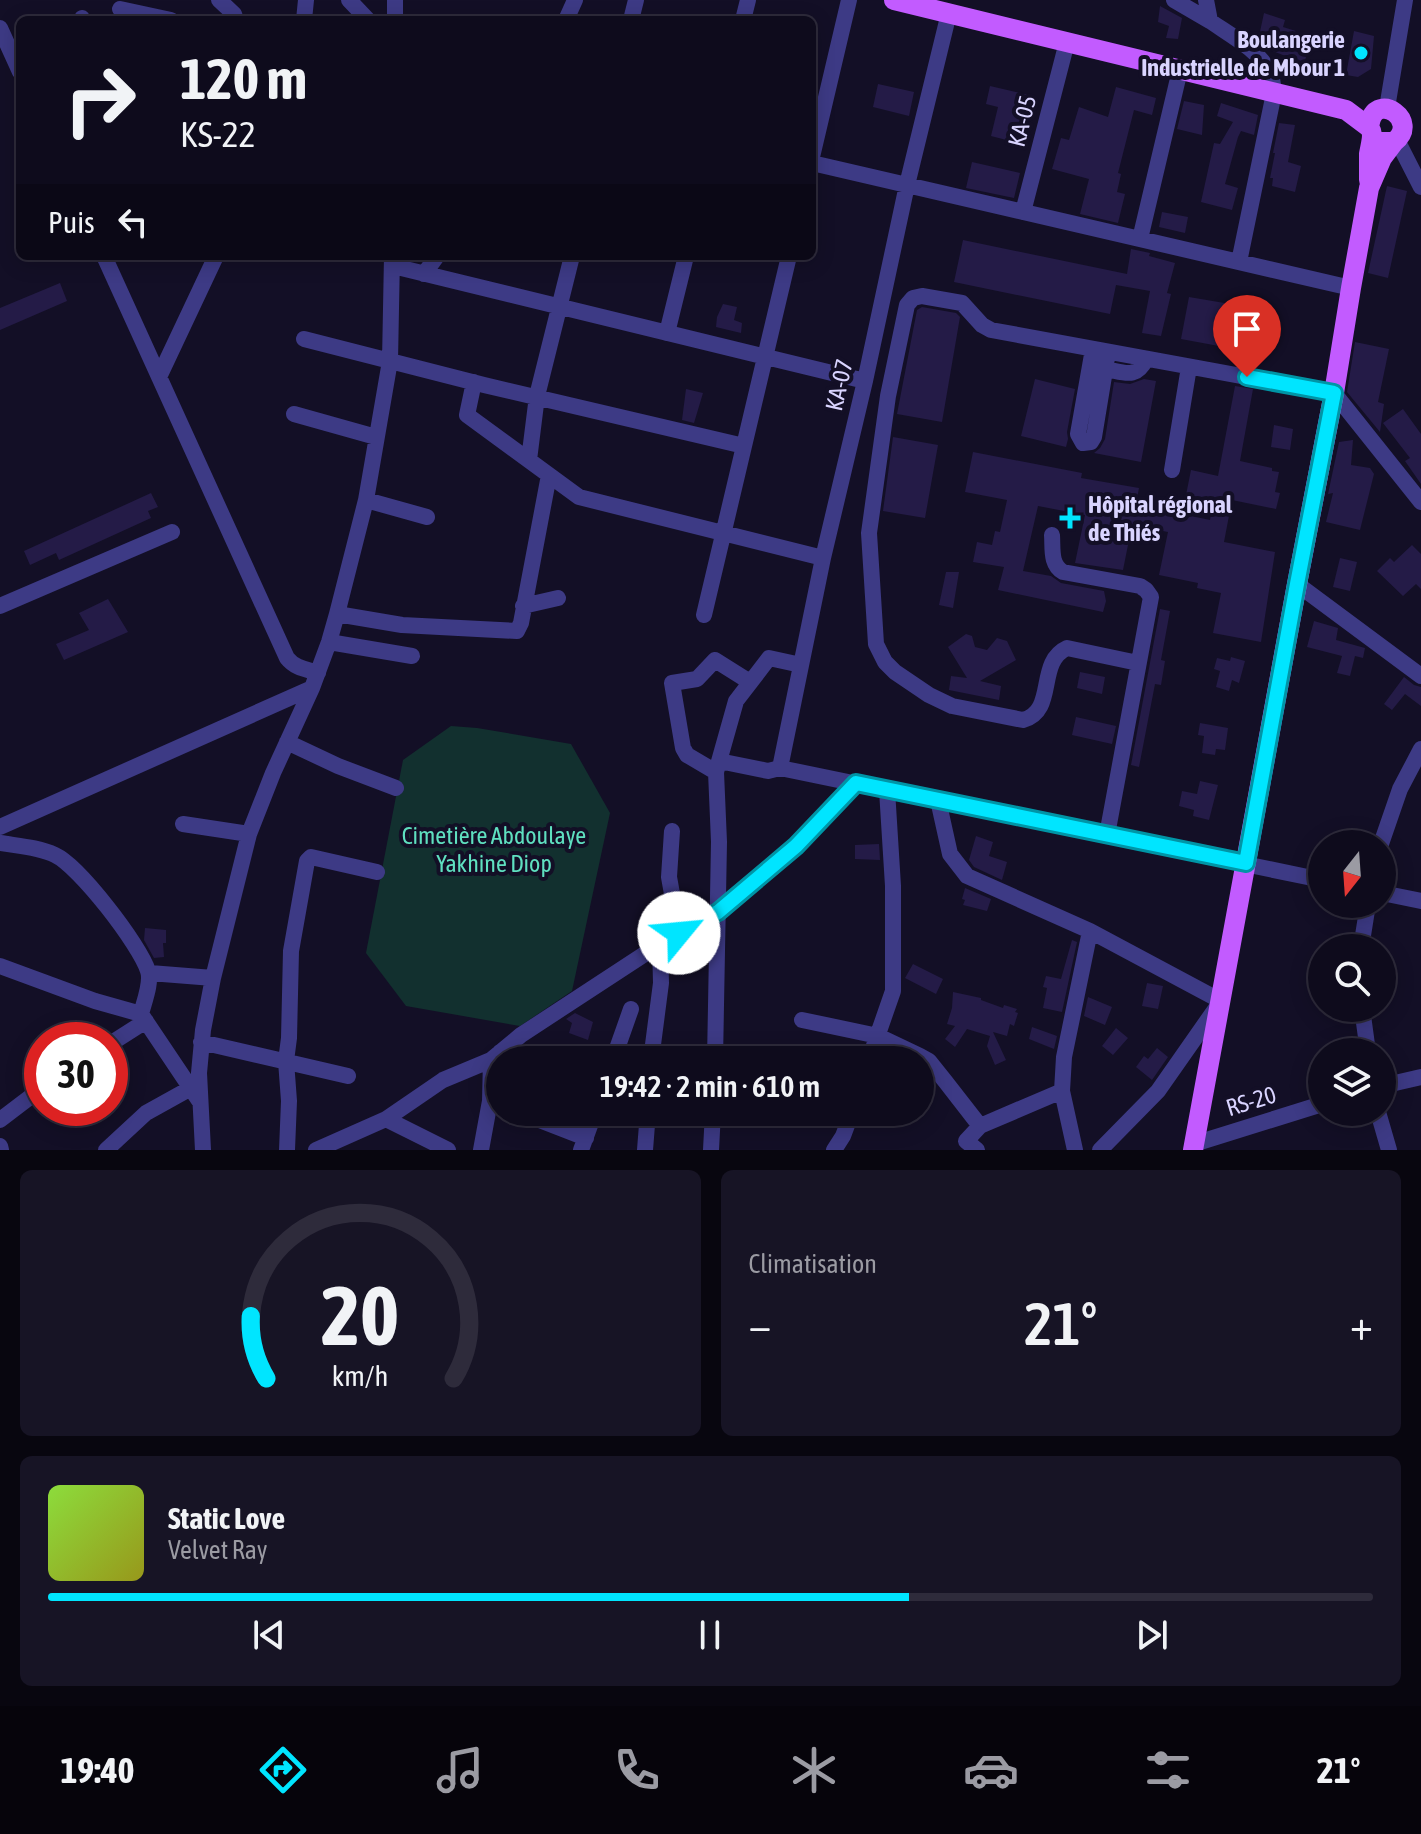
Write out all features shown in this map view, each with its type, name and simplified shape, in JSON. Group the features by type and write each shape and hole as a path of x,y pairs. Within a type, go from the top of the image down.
{"main road":[{"path":"894,0 1346,110 1381,142 1397,140 1421,125"},
{"path":"1335,108 1389,110 1421,117"},
{"path":"1194,1147 1334,393 1369,188 1372,117 1389,110"},
{"path":"1369,188 1382,158 1405,128 1404,122 1389,110"}],"street":[{"path":"219,0 235,16"},
{"path":"349,0 364,16"},
{"path":"816,140 849,0"},
{"path":"1174,0 1246,46 1272,76 1274,93 1239,262"},
{"path":"1206,0 1210,21"},
{"path":"1389,110 1405,0"},
{"path":"120,9 152,16"},
{"name":"KA-07","path":"780,768 823,558 949,13"},
{"path":"0,28 16,63"},
{"name":"KA-05","path":"1023,212 1067,42"},
{"path":"1140,239 1180,70"},
{"path":"1397,140 1421,187"},
{"path":"816,164 1351,288"},
{"path":"106,260 287,658 315,680"},
{"path":"159,377 214,260"},
{"path":"424,274 434,260"},
{"path":"529,460 537,396 571,260"},
{"path":"667,333 685,260"},
{"path":"704,615 788,260"},
{"path":"203,1150 196,1096 201,1042 213,978 249,834 329,642 366,500 390,361 392,261 424,274 865,381"},
{"path":"1138,663 1067,648 1054,658 1039,710 1032,718 1023,720 952,706 929,695 885,662 876,644 869,533 888,396 907,305 913,298 922,296 962,303 982,325 991,330 1334,393 1421,502"},
{"path":"304,339 744,446"},
{"path":"1101,350 1105,369 1094,437 1091,442 1083,443 1078,434 1101,350"},
{"path":"1105,369 1132,374 1142,368 1146,359"},
{"path":"1172,470 1189,367"},
{"path":"474,382 467,415 579,497 823,558"},
{"path":"294,414 376,437"},
{"path":"337,614 402,625 517,631 549,475"},
{"path":"366,500 427,517"},
{"path":"1,602 172,532"},
{"path":"1052,535 1056,568 1063,572 1140,586 1151,597 1107,835"},
{"path":"1297,584 1421,676"},
{"path":"523,606 558,598"},
{"path":"329,642 412,656"},
{"path":"715,1046 718,767 736,701 769,658 801,665"},
{"path":"750,682 715,660 697,679 672,683 683,748 687,755 718,767 768,771 780,768 1308,877"},
{"path":"0,827 315,680"},
{"path":"287,742 396,788"},
{"path":"1386,830 1400,789 1421,749"},
{"path":"508,1046 660,944 718,912 796,846 856,783"},
{"path":"874,1046 893,991 893,886 887,790"},
{"path":"938,800 950,854 967,876 1090,931 1221,1001 1158,1091 1100,1150"},
{"path":"183,824 249,834"},
{"path":"672,831 669,877 679,933"},
{"path":"0,843 48,852 72,866 96,892 138,951 150,973 144,1017 128,1030"},
{"path":"287,1150 289,1101 286,1061 291,951 308,858 377,872"},
{"path":"1396,896 1421,901"},
{"path":"1075,1150 1062,1091 1064,1057 1090,931"},
{"path":"653,1046 661,983 660,944"},
{"path":"0,966 144,1017 196,1096"},
{"path":"150,973 213,978"},
{"path":"618,1046 631,1009"},
{"path":"802,1020 878,1036 929,1061 980,1126"},
{"path":"201,1042 348,1076"},
{"path":"316,1150 386,1119 443,1080 486,1061"},
{"path":"1396,1083 1421,1077"},
{"path":"977,1150 966,1141 980,1126 1062,1091"},
{"path":"106,1150 146,1113 196,1096"},
{"path":"0,1120 24,1102"},
{"name":"RS-20","path":"1194,1147 1308,1109"},
{"path":"386,1119 448,1150"},
{"path":"481,1150 488,1126"},
{"path":"547,1126 584,1144"},
{"path":"645,1150 647,1126"},
{"path":"711,1150 712,1126"},
{"path":"834,1150 847,1126"},
{"path":"1382,1126 1389,1150"}],"green space":[{"name":"Cimetière Abdoulaye Yakhine Diop","path":"451,726 571,744 610,813 572,991 520,1026 406,1006 366,953 403,760"}],"building":[{"path":"1160,6 1182,18 1178,39 1166,38 1169,26 1158,22"},
{"path":"1264,13 1285,20 1283,27 1312,36 1304,64 1265,48 1258,41"},
{"name":"Boulangerie Industrielle de Mbour 1","path":"1354,31 1374,36 1371,69 1358,77 1346,75"},
{"path":"878,84 914,92 909,116 873,107"},
{"path":"990,86 1029,95 1014,142 991,136 998,107 986,104"},
{"path":"1116,87 1156,98 1152,115 1134,110 1118,173 1121,174 1117,192 1125,194 1118,223 1080,214 1089,179 1052,169 1061,138 1069,140 1079,107 1108,117"},
{"path":"1184,101 1204,105 1202,135 1177,129"},
{"path":"1221,103 1258,115 1254,135 1241,131 1238,137 1225,184 1238,188 1232,210 1201,202 1214,143 1220,144 1233,122 1217,116"},
{"path":"1279,123 1295,125 1288,162 1301,166 1295,192 1272,186 1273,178 1270,178"},
{"path":"972,162 1020,173 1014,198 966,188"},
{"path":"1387,186 1407,191 1388,278 1368,273"},
{"path":"1162,212 1188,217 1185,233 1159,227"},
{"path":"963,240 1127,274 1131,249 1175,263 1161,336 1142,333 1150,291 1116,285 1110,314 954,282"},
{"path":"60,283 67,301 0,330 0,308"},
{"path":"1189,297 1242,306 1242,311 1268,315 1262,354 1181,339"},
{"path":"723,304 737,307 734,320 742,323 741,333 716,327"},
{"path":"922,307 956,313 960,317 942,422 897,414 917,310"},
{"path":"1355,342 1389,349 1378,402 1384,404 1380,432 1347,392"},
{"path":"1035,379 1075,389 1066,447 1021,436"},
{"path":"1144,379 1156,381 1141,462 1094,453 1105,439 1114,382 1130,384"},
{"path":"1235,386 1253,389 1240,461 1279,472 1275,492 1280,493 1276,509 1232,500 1224,542 1275,552 1261,642 1213,633 1221,593 1197,588 1198,583 1159,575 1168,532 1132,525 1123,570 1075,563 1085,515 1038,506 1023,571 1051,576 1061,583 1104,591 1106,601 1103,612 998,590 1004,567 973,562 977,542 992,545 995,531 1000,532 1007,500 965,492 973,452 1082,473 1081,478 1139,488 1135,509 1171,516 1172,512 1210,520 1213,500 1186,495 1191,470 1218,476"},
{"path":"686,389 703,393 694,423 682,420"},
{"path":"1403,409 1421,434 1421,484 1405,461 1410,458 1383,423"},
{"path":"1274,425 1293,429 1290,450 1271,447"},
{"path":"893,437 938,445 925,518 883,511"},
{"path":"1353,440 1351,465 1370,468 1374,474 1360,530 1326,522 1333,493 1328,494 1339,442"},
{"path":"151,493 158,507 148,511 151,518 59,560 56,553 30,565 24,551"},
{"path":"1412,545 1421,554 1421,589 1416,584 1403,596 1377,571 1390,558 1394,562"},
{"path":"1340,558 1357,562 1350,591 1333,587"},
{"path":"946,572 959,572 953,608 939,605"},
{"path":"108,599 128,632 64,660 56,644 89,630 79,613"},
{"path":"1160,609 1170,611 1161,660 1165,661 1161,685 1155,684 1139,767 1131,765"},
{"path":"1314,621 1338,628 1336,640 1365,648 1363,658 1355,656 1350,676 1337,673 1342,656 1307,647"},
{"path":"966,634 972,636 975,647 987,650 997,638 1007,641 1016,660 980,681 1001,686 999,700 949,690 951,676 967,678 948,647"},
{"path":"1231,657 1245,661 1239,683 1232,680 1229,691 1216,687 1220,671 1214,669 1217,658 1230,661"},
{"path":"1080,672 1105,677 1102,694 1077,688"},
{"path":"1404,677 1421,687 1421,706 1405,694 1392,710 1384,704"},
{"path":"1076,717 1116,726 1112,744 1072,735"},
{"path":"1200,723 1228,728 1225,750 1216,749 1215,755 1202,753 1204,736 1198,735"},
{"path":"1200,781 1218,785 1209,820 1193,816 1194,810 1179,806 1182,791 1197,794"},
{"path":"976,836 993,842 989,856 1007,862 1002,880 974,867 969,860"},
{"path":"879,844 880,860 855,859 855,845"},
{"path":"965,888 991,899 987,911 963,905"},
{"path":"145,928 166,930 164,957 154,958 144,940"},
{"path":"1072,940 1077,942 1062,1012 1043,1008 1046,976 1061,979"},
{"path":"913,964 943,979 936,994 905,978"},
{"path":"1147,983 1163,986 1158,1009 1142,1006"},
{"path":"953,992 981,998 1003,1008 1004,1005 1017,1009 1014,1026 1010,1024 1007,1036 993,1032 1006,1060 995,1065 987,1046 990,1036 967,1029 955,1047 945,1039 955,1026 947,1024"},
{"path":"1088,997 1112,1007 1105,1025 1084,1016"},
{"path":"575,1013 593,1022 588,1040 569,1033 572,1023 566,1019"},
{"path":"1032,1027 1057,1036 1054,1049 1029,1039"},
{"path":"1116,1028 1128,1038 1113,1055 1102,1046"},
{"path":"1157,1048 1168,1057 1152,1080 1136,1067 1144,1056 1148,1059"}],"place":[{"name":"Boulangerie Industrielle de Mbour 1","path":"1361,53"},
{"name":"Hôpital régional de Thiés","path":"1070,518"}],"route":[{"path":"679,933 718,912 796,846 856,783 1246,863 1334,393 1247,377"}]}
